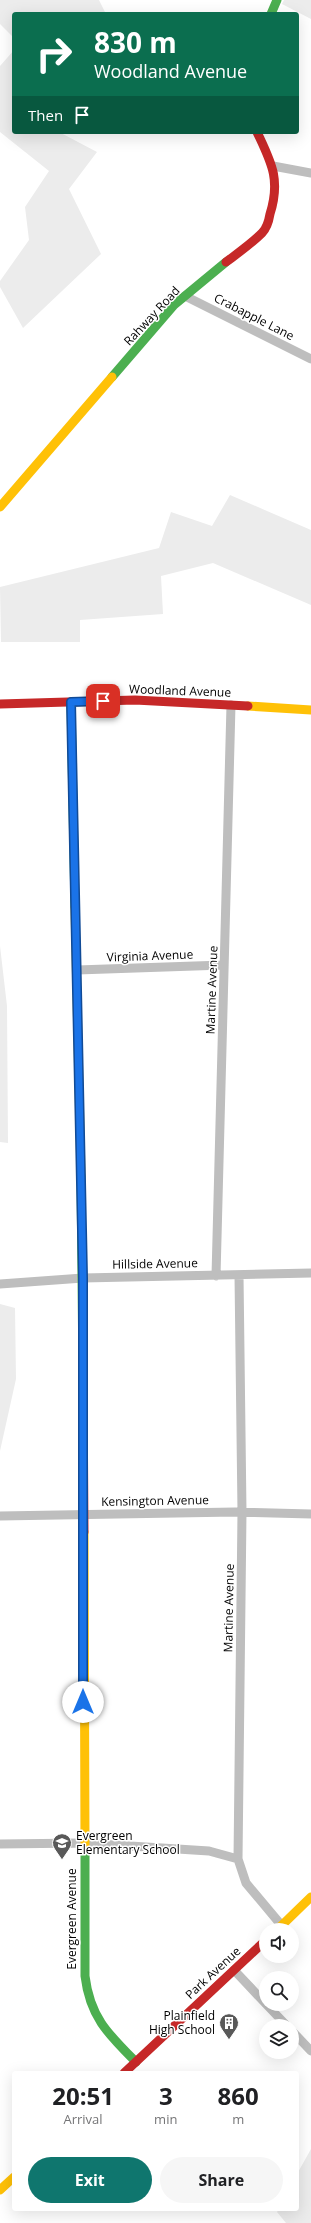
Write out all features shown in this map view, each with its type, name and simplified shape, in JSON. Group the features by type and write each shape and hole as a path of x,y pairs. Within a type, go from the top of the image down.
{"street":[{"path":"272,12 276,0"},
{"name":"Rahway Road","path":"0,507 174,305 263,232 270,217 273,205 275,181 273,166 258,134"},
{"path":"273,166 311,173"},
{"name":"Crabapple Lane","path":"185,296 311,359"},
{"name":"Woodland Avenue","path":"0,704 135,700 311,710"},
{"name":"Evergreen Avenue","path":"71,702 83,1278 84,1976 88,2004 94,2016 106,2032 136,2062"},
{"name":"Martine Avenue","path":"216,1276 231,705"},
{"name":"Virginia Avenue","path":"77,970 224,965"},
{"name":"Hillside Avenue","path":"0,1284 83,1278 311,1273"},
{"name":"Martine Avenue","path":"240,1275 242,1512 238,1859 246,1883 275,1923"},
{"name":"Kensington Avenue","path":"0,1516 242,1512 311,1514"},
{"path":"0,1844 83,1843 209,1851 238,1859"},
{"path":"284,1923 311,1897"},
{"name":"Park Avenue","path":"126,2071 259,1947"},
{"path":"234,1970 259,1997"},
{"path":"273,2011 280,2019"},
{"path":"299,2038 311,2051"},
{"path":"0,2190 12,2179"}],"shaded area":[{"path":"0,0 99,0 105,12 12,12 12,36 0,24"},
{"path":"284,0 311,0 311,19 299,12 282,4"},
{"path":"12,52 12,134 63,134 97,152 69,189 101,254 23,328 0,287 0,281 29,240 25,207 49,171 0,132 0,66"},
{"path":"230,495 311,530 311,605 213,563 161,576 163,614 80,620 80,642 1,642 0,587 159,548 171,512 212,526"},
{"path":"0,946 7,1006 8,1143 0,1142"},
{"path":"0,1304 15,1308 16,1379 0,1451"},
{"path":"311,2149 311,2223 286,2223 277,2212 299,2211 299,2170"}],"traffic: fast":[{"path":"272,12 277,0"},
{"path":"112,377 174,305 226,262"},
{"path":"71,702 75,907"},
{"path":"81,1176 83,1379"},
{"path":"85,1848 85,1976 87,1990 91,2003 102,2024 117,2043 136,2062"}],"traffic: slow":[{"path":"0,507 112,377"},
{"path":"248,706 311,710"},
{"path":"75,907 81,1176"},
{"path":"84,1532 85,1848"},
{"path":"284,1923 311,1897"},
{"path":"0,2190 12,2179"}],"traffic: jam":[{"path":"226,262 249,245 263,231 268,222 273,202 275,191 273,171 258,134"},
{"path":"0,704 135,700 248,706"},
{"path":"83,1379 84,1532"},
{"path":"126,2071 259,1947"}],"place":[{"name":"Evergreen Elementary School","path":"62,1860"},
{"name":"Plainfield High School","path":"229,2040"}],"route":[{"path":"83,1702 83,1278 71,702 103,701"}]}
